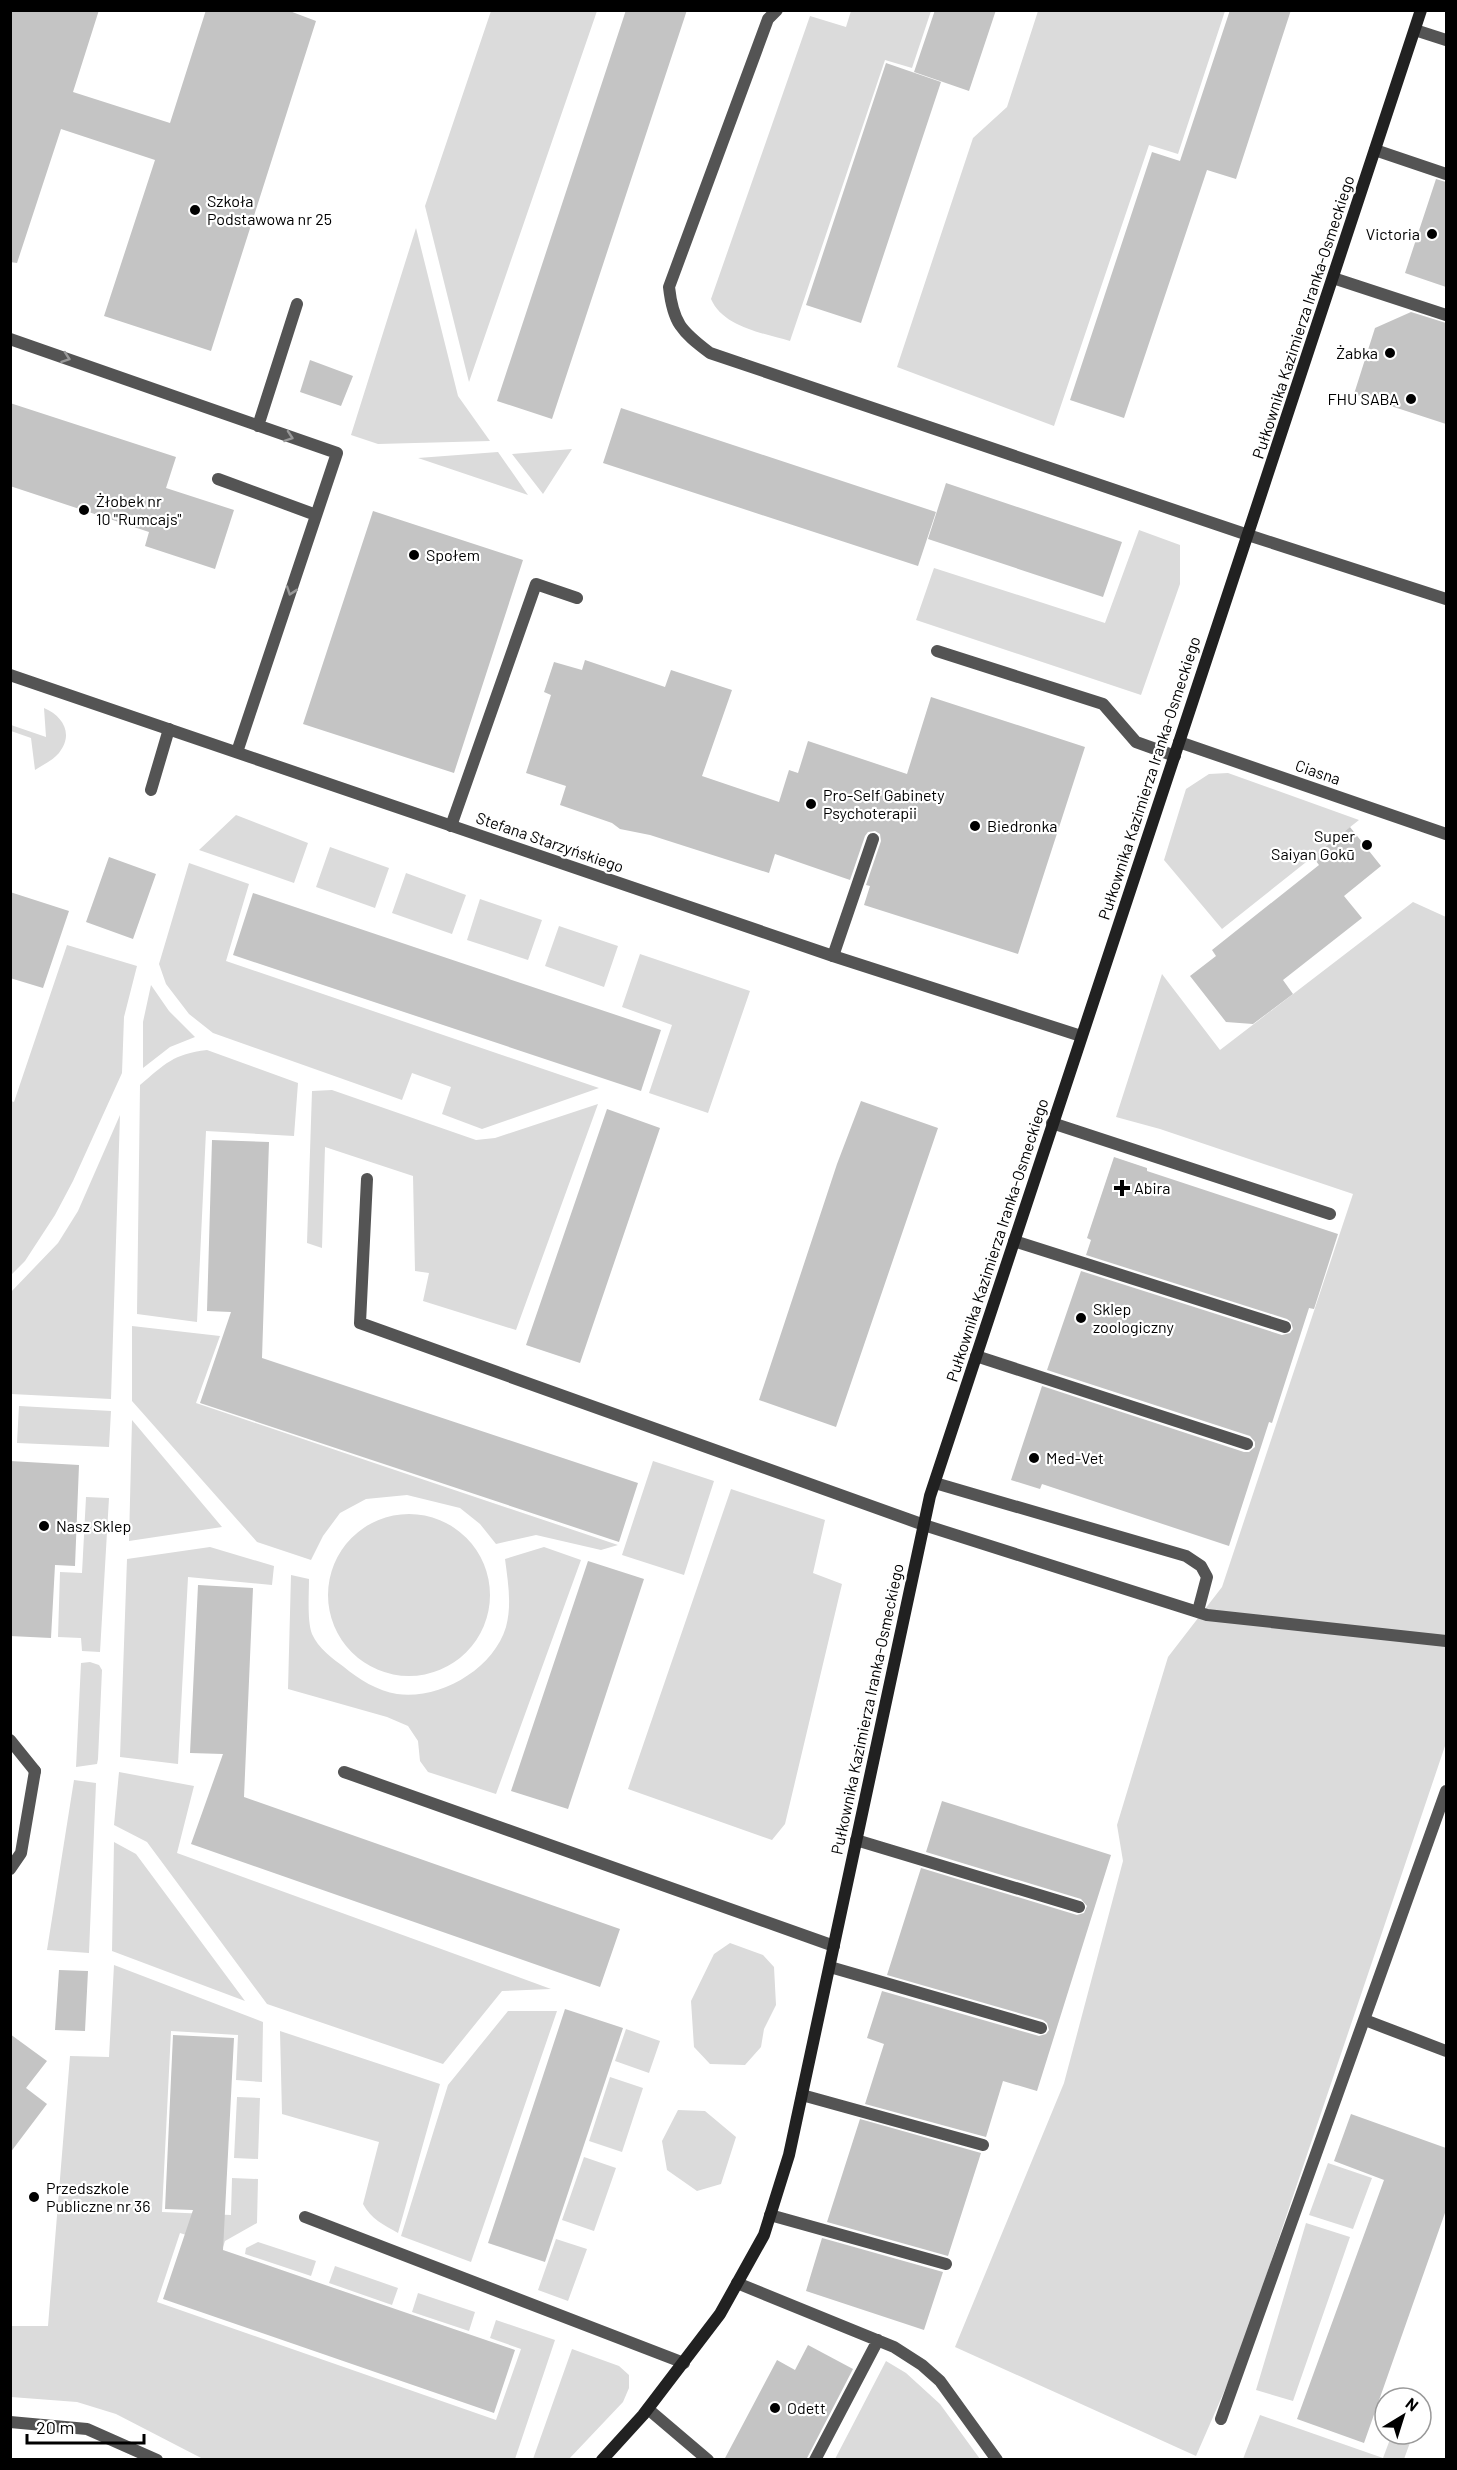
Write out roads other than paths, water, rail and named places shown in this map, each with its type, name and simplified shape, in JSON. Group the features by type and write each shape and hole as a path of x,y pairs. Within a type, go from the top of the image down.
{"street":[{"path":"777,10 768,19 669,287 672,313 690,338 710,353 1248,535 1446,599"},
{"name":"Pułkownika Kazimierza Iranka-Osmeckiego","path":"602,2460 648,2409 720,2314 764,2235 789,2155 924,1525 935,1483 1421,10"},
{"path":"1415,30 1446,40"},
{"path":"1375,150 1446,174"},
{"path":"1333,278 1446,315"},
{"path":"258,426 297,304"},
{"path":"10,339 337,453 237,752"},
{"path":"218,479 316,515"},
{"path":"451,826 536,584 577,598"},
{"path":"938,651 1103,704 1136,742 1175,756"},
{"name":"Stefana Starzyńskiego","path":"10,675 833,956 1081,1036"},
{"path":"152,790 170,729"},
{"name":"Ciasna","path":"1179,742 1446,834"},
{"path":"833,956 873,839"},
{"path":"1052,1123 1330,1214"},
{"path":"367,1179 360,1323 924,1525 1207,1614 1446,1641"},
{"path":"1014,1241 1285,1327"},
{"path":"976,1356 1246,1444"},
{"path":"935,1483 1186,1556 1201,1566 1207,1577 1198,1611"},
{"path":"10,1740 35,1771 21,1853 10,1869"},
{"path":"344,1772 834,1946"},
{"path":"1221,2419 1446,1791"},
{"path":"856,1840 1079,1907"},
{"path":"830,1967 1041,2028"},
{"path":"1365,2020 1446,2050"},
{"path":"802,2095 983,2145"},
{"path":"770,2215 946,2264"},
{"path":"305,2217 684,2363"},
{"path":"736,2283 894,2347 922,2365 940,2381 997,2460"},
{"path":"815,2460 878,2340"},
{"path":"648,2409 708,2460"},
{"path":"10,2422 87,2429 157,2460"}],"place":[{"name":"Szkoła Podstawowa nr 25","path":"195,210"},
{"name":"Victoria","path":"1432,234"},
{"name":"Żabka","path":"1390,353"},
{"name":"FHU SABA","path":"1411,399"},
{"name":"Żłobek nr 10 \"Rumcajs\"","path":"84,510"},
{"name":"Społem","path":"414,555"},
{"name":"Pro-Self Gabinety Psychoterapii","path":"811,804"},
{"name":"Biedronka","path":"975,826"},
{"name":"Super Saiyan Gokū","path":"1367,845"},
{"name":"Abira","path":"1122,1188"},
{"name":"Sklep zoologiczny","path":"1081,1318"},
{"name":"Med-Vet","path":"1034,1458"},
{"name":"Nasz Sklep","path":"44,1526"},
{"name":"Przedszkole Publiczne nr 36","path":"34,2197"},
{"name":"Odett","path":"775,2408"}]}
